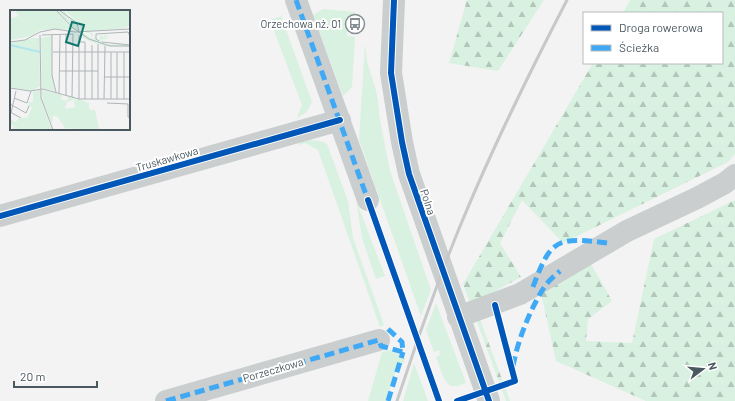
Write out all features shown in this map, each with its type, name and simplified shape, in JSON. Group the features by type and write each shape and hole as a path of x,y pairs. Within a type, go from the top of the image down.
{"street":[{"path":"296,0 368,200"},
{"name":"Polna","path":"394,0 392,72 402,142 421,211 489,401"},
{"name":"Truskawkowa","path":"0,216 340,120"},
{"path":"458,317 520,294 627,231 725,183 735,175"},
{"name":"Porzeczkowa","path":"166,401 379,340"}],"green space":[{"path":"467,0 544,0 498,71 449,63"},
{"path":"630,0 735,0 735,154 728,162 563,243 522,200 500,243 521,277 474,303 510,401 506,401 463,284 592,64 723,64 723,12 624,12"},
{"path":"323,9 355,12 356,16 348,16 347,36 355,37 352,87 343,96 313,15"},
{"path":"281,16 312,102 307,112 297,118 302,105 270,20"},
{"path":"365,44 367,61 377,94 380,120 390,171 431,290 421,316 359,140"},
{"path":"309,140 321,141 327,144 348,201 353,238 384,325 380,327 318,150 305,143 299,145 299,143"},
{"path":"356,200 385,276 376,279 362,238"},
{"path":"735,200 735,401 646,401 556,361 541,293 591,264 612,301 588,319 586,341 632,343 654,239"},
{"path":"436,303 466,383 458,386 450,386 444,379 436,357 440,355 439,350 434,352 426,330"},
{"path":"390,350 405,358 403,365 398,364 386,401 368,401 382,352"},
{"path":"414,363 428,401 403,401"}],"railway":[{"path":"397,401 436,288 470,203 516,101 567,0"}],"marked path":[{"path":"296,0 369,203"},
{"path":"533,287 545,259 551,250 558,244 566,241 577,240 607,243"},
{"path":"513,366 521,336 533,307 545,286 560,271"},
{"path":"166,401 379,340 381,346 403,352 402,342 388,329"},
{"path":"388,401 403,352"}],"cycle path":[{"path":"394,0 391,73 402,142 409,174 489,401"},
{"path":"0,216 340,120"},
{"path":"368,200 439,401"},
{"path":"457,401 515,381 495,305"}],"place":[{"name":"Orzechowa nż. 01","path":"355,24"}]}
